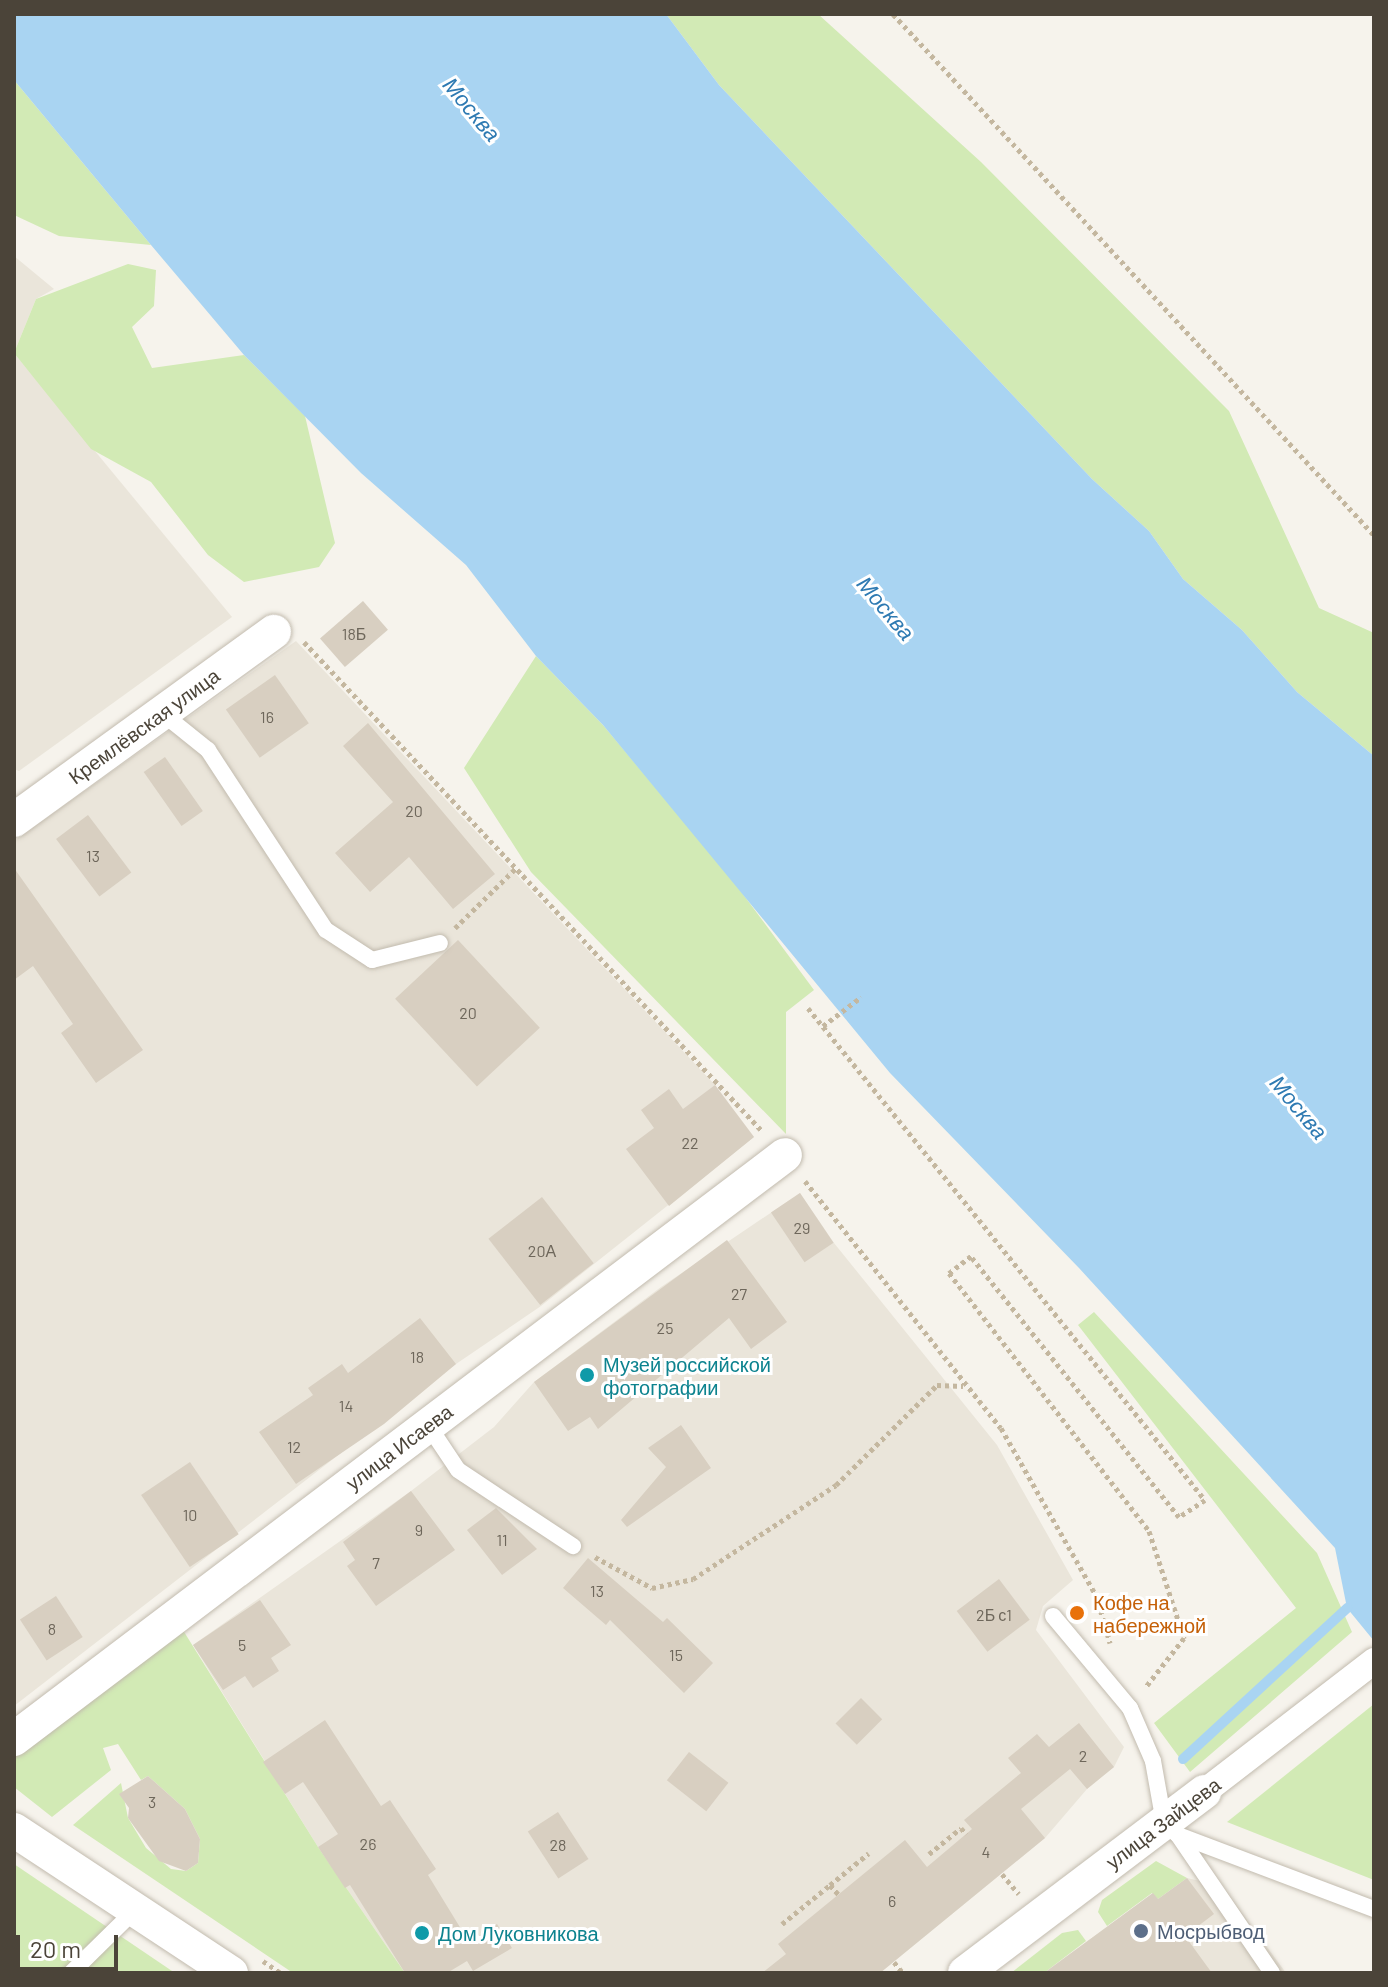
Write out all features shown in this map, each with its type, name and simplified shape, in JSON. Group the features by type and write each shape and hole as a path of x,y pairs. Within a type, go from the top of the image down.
{"street":[{"name":"Кремлёвская улица","path":"14,820 274,632"},
{"name":"улица Исаева","path":"14,1739 785,1155"},
{"name":"улица Зайцева","path":"965,1973 1171,1829 1204,1792 1367,1666"},
{"path":"14,1830 231,1973"}],"lane":[{"path":"162,713 208,750 225,772 326,930 372,960 440,943"},
{"path":"428,1425 458,1470 495,1499 573,1546"},
{"path":"1053,1616 1130,1708 1153,1761 1171,1829 1272,1973"},
{"path":"1171,1829 1374,1909"},
{"path":"71,1973 135,1910"}],"path":[{"path":"893,14 1374,535"},
{"path":"274,632 294,629 785,1155 964,1386 1001,1428 1059,1523 1096,1595 1113,1651"},
{"path":"440,943 517,867"},
{"path":"823,1026 861,997"},
{"path":"808,1008 1205,1500 1179,1517 971,1256 949,1273 1149,1531 1184,1638 1130,1708"},
{"path":"573,1546 652,1588 693,1579 836,1485 937,1385 964,1386"},
{"path":"929,1854 961,1828 966,1834"},
{"path":"782,1924 869,1853"},
{"path":"830,1885 839,1895"},
{"path":"894,1962 903,1973"}],"shaded area":[{"path":"14,256 54,289 36,299 14,353"},
{"path":"14,353 232,617 19,771 14,769"},
{"path":"296,641 715,1085 754,1137 541,1306 456,1364 14,1706 14,841"},
{"path":"800,1193 834,1243 997,1445 1073,1580 1043,1606 1036,1630 1124,1747 1114,1767 1087,1789 1045,1838 880,1973 405,1973 318,1847 193,1645 411,1491 494,1427 534,1382 661,1287"},
{"path":"1187,1878 1222,1886 1286,1973 1044,1973 1153,1893 1159,1899"}],"green space":[{"path":"666,14 818,14 981,162 1229,411 1319,608 1374,633 1374,756 1297,692 1242,630 1183,579 1149,531 1092,479 719,85"},
{"path":"14,80 151,245 59,236 14,215"},
{"path":"128,264 156,270 154,306 132,327 152,368 244,355 305,416 335,543 319,567 244,582 208,555 151,482 91,449 14,353 36,299"},
{"path":"536,656 603,725 731,878 814,990 786,1012 786,1134 531,872 464,768"},
{"path":"1094,1312 1317,1553 1352,1632 1190,1772 1154,1723 1296,1608 1078,1325"},
{"path":"181,1627 318,1847 405,1973 293,1973 73,1825 121,1783 128,1818 146,1848 171,1869 186,1871 198,1863 200,1839 185,1809 148,1776 141,1780 118,1744 103,1748 111,1770 52,1817 14,1787 14,1755"},
{"path":"1374,1704 1374,1880 1227,1822"},
{"path":"1156,1861 1187,1878 1158,1899 1152,1893 1107,1926 1098,1912 1102,1900"},
{"path":"14,1864 175,1973 15,1973"},
{"path":"1078,1930 1086,1941 1044,1973 1011,1973 1062,1933"}],"water":[{"name":"Москва","path":"14,14 666,14 719,85 1092,479 1149,531 1183,579 1242,630 1297,692 1374,756 1374,1641 1347,1608 1335,1548 1079,1268 890,1073 603,725 536,656 466,565 361,473 244,355 151,245 14,80"}],"building":[{"path":"363,601 388,630 345,667 320,638"},
{"path":"275,675 309,723 260,758 226,709"},
{"path":"368,723 495,874 453,909 409,857 370,892 335,853 393,802 343,746"},
{"path":"165,757 203,811 182,826 144,772"},
{"path":"88,815 131,873 99,897 56,839"},
{"path":"14,868 143,1050 96,1083 61,1033 73,1024 33,966 14,980"},
{"path":"458,940 540,1028 477,1086 395,999"},
{"path":"715,1085 754,1137 669,1206 626,1149 654,1128 641,1110 669,1089 683,1109"},
{"path":"800,1193 834,1243 805,1262 771,1213"},
{"path":"542,1197 594,1263 540,1305 488,1239"},
{"path":"727,1240 787,1322 751,1349 729,1318 598,1429 590,1417 568,1431 534,1382"},
{"path":"420,1318 456,1364 384,1424 296,1484 259,1432 313,1395 308,1388 342,1364 348,1373"},
{"path":"681,1425 711,1468 627,1527 621,1520 666,1467 648,1448"},
{"path":"190,1462 239,1534 190,1567 141,1495"},
{"path":"411,1491 455,1550 376,1606 347,1566 355,1560 343,1542"},
{"path":"496,1508 537,1549 502,1575 467,1530"},
{"path":"588,1558 663,1622 667,1618 713,1663 684,1693 610,1620 606,1625 563,1588"},
{"path":"999,1579 1030,1620 987,1652 957,1611"},
{"path":"56,1596 83,1637 47,1661 20,1619"},
{"path":"260,1600 291,1645 271,1658 279,1671 253,1688 245,1676 223,1690 193,1645"},
{"path":"861,1698 882,1719 857,1745 836,1723"},
{"path":"325,1720 381,1806 390,1800 436,1869 428,1875 469,1942 497,1924 512,1948 473,1971 467,1961 447,1973 405,1973 350,1885 345,1888 318,1847 338,1834 303,1782 285,1794 263,1762"},
{"path":"1079,1723 1114,1767 1087,1789 1070,1769 1021,1809 1045,1838 880,1973 762,1973 786,1954 778,1944 905,1840 927,1867 972,1829 964,1820 1021,1773 1008,1758 1037,1734 1049,1747"},
{"path":"689,1752 728,1783 706,1811 667,1780"},
{"path":"148,1776 185,1809 200,1839 198,1863 186,1871 159,1861 128,1818 129,1808 119,1794"},
{"path":"558,1812 588,1859 558,1879 528,1832"},
{"path":"1187,1878 1214,1914 1185,1936 1212,1973 1044,1973 1153,1893 1158,1899"}],"waterway":[{"path":"1183,1759 1347,1608"}],"place":[{"name":"Музей российской фотографии","path":"587,1375"},
{"name":"Кофе на набережной","path":"1077,1613"},
{"name":"Мосрыбвод","path":"1141,1931"},
{"name":"Дом Луковникова","path":"422,1933"}]}
